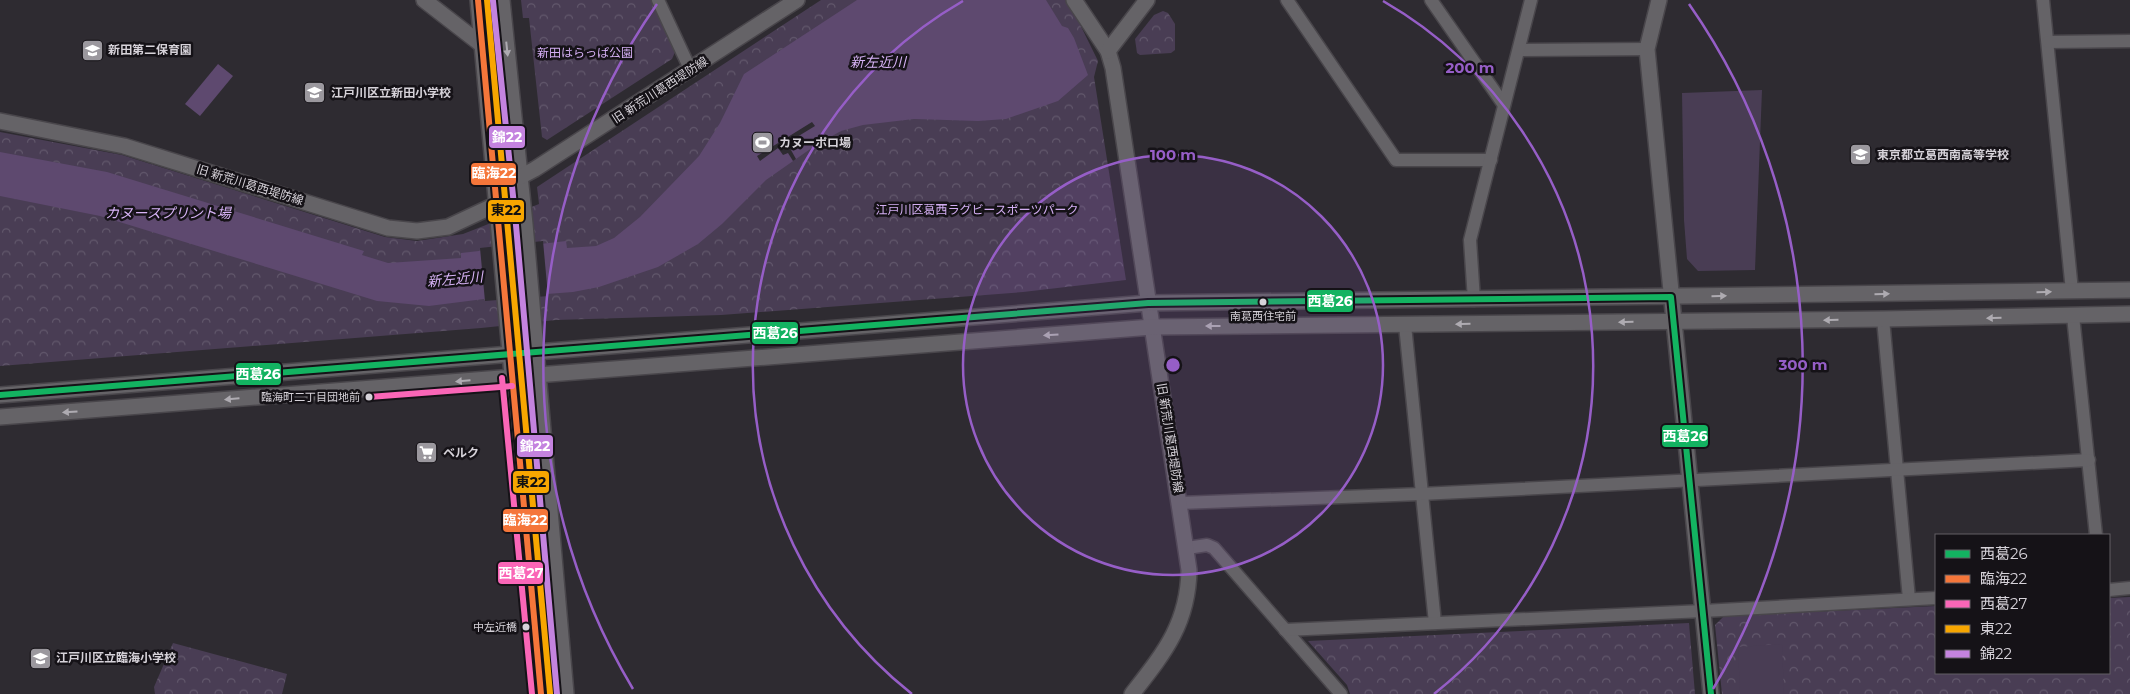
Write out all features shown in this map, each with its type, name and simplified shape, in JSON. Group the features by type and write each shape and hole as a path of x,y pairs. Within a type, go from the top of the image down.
{"street":[{"path":"424,0 482,45"},
{"path":"478,0 541,694"},
{"path":"502,0 525,224 566,694"},
{"path":"658,0 690,71"},
{"name":"旧 新荒川葛西堤防線","path":"520,177 690,71 797,0"},
{"name":"旧 新荒川葛西堤防線","path":"1074,0 1108,51 1114,78 1187,548 1189,592 1184,612 1166,651 1132,694"},
{"path":"1108,51 1147,0"},
{"path":"1287,0 1396,160 1491,160"},
{"path":"1431,0 1504,105"},
{"path":"1474,300 1470,240 1520,50 1531,0"},
{"path":"1659,0 1647,49 1711,694"},
{"path":"2044,0 2072,291"},
{"path":"2048,42 2130,41"},
{"path":"1520,50 1647,49"},
{"name":"旧 新荒川葛西堤防線","path":"0,121 124,146 388,228 417,231 448,226 498,204"},
{"path":"0,395 1148,303 2130,290"},
{"path":"0,417 1152,327 1674,322 2130,314"},
{"path":"2073,316 2096,534"},
{"path":"1883,319 1909,599"},
{"path":"1405,325 1435,623"},
{"path":"1180,503 1421,494 2089,460"},
{"path":"1187,548 1207,545 1214,548 1341,694"},
{"path":"2110,590 2130,588"},
{"path":"1285,630 1703,611 1935,598"}],"green space":[{"name":"新田はらっぱ公園","path":"521,0 652,0 675,52 672,59 547,140 542,137 529,18 523,18"},
{"name":"江戸川区葛西ラグビースポーツパーク","path":"821,0 1068,0 1098,61 1094,77 1126,280 1023,292 721,315 556,320 481,328 0,366 0,132 122,155 385,237 417,241 463,234 539,204 537,187"},
{"path":"1163,11 1168,13 1175,24 1175,50 1171,53 1140,55 1137,53 1135,39 1154,15"},
{"path":"1762,90 1755,270 1698,271 1687,259 1684,220 1682,93"},
{"path":"2130,597 2130,694 1722,694 1715,625 1724,616 1935,606 1935,674 2110,674 2110,598"},
{"path":"1689,623 1695,694 1350,694 1347,685 1308,641"},
{"path":"173,643 287,674 282,694 155,694 154,687"},
{"path":"1782,644 1784,694 1740,694 1738,647"}],"water":[{"name":"新左近川","path":"857,0 1046,0 1062,26 1068,28 1074,38 1088,75 1058,101 1006,119 978,121 914,119 863,125 841,131 816,145 766,180 722,224 698,244 658,267 599,287 573,292 484,299 429,306 377,301 100,216 0,196 0,152 107,172 364,251 362,255 388,263 461,258 461,253 566,241 567,248 596,246 614,238 640,217 699,156 720,123 744,74"},
{"path":"218,64 233,76 200,116 185,104"}],"pier":[{"path":"812,122 815,126 797,137 802,144 791,150 796,159 793,161 788,153 783,155 778,148 760,161 757,156"},
{"path":"543,241 548,296 485,301 480,248"}],"transit line":[{"name":"臨海22","path":"478,0 541,694"},
{"name":"東22","path":"487,0 550,693"},
{"name":"錦22","path":"493,1 516,225 557,694"},
{"name":"西葛26","path":"0,395 1148,303 1671,297 1711,694"},
{"name":"西葛27","path":"502,378 532,694"},
{"name":"西葛27","path":"369,397 512,386"}],"place":[{"name":"新田第二保育園","path":"92,50"},
{"name":"江戸川区立新田小学校","path":"315,93"},
{"name":"カヌーポロ場","path":"763,143"},
{"name":"東京都立葛西南高等学校","path":"1861,155"},
{"name":"南葛西住宅前","path":"1263,302"},
{"name":"臨海町二丁目団地前","path":"369,397"},
{"name":"ベルク","path":"427,453"},
{"name":"中左近橋","path":"526,627"},
{"name":"江戸川区立臨海小学校","path":"40,658"}],"water label":[{"name":"カヌースプリント場","path":"168,213"}]}
